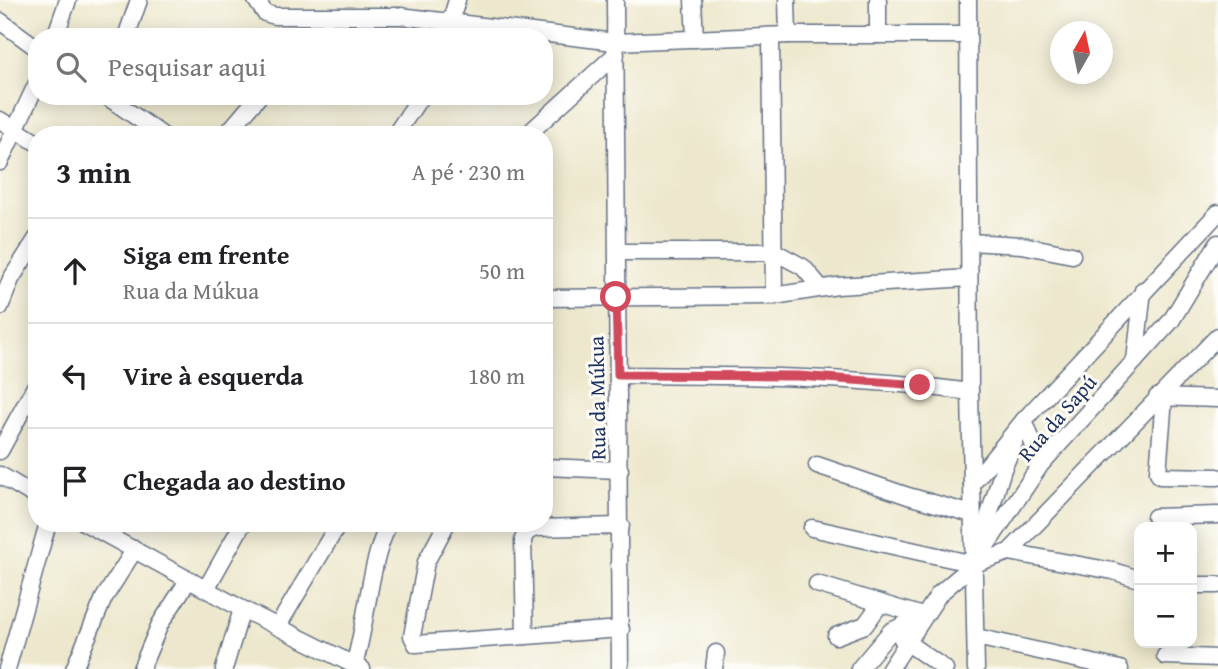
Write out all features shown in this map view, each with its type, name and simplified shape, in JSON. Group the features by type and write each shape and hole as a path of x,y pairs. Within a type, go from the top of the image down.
{"street":[{"path":"58,28 68,0"},
{"path":"129,28 139,0"},
{"path":"256,0 265,13 275,16 400,16 442,28"},
{"path":"450,28 457,0"},
{"name":"Rua da Múkua","path":"615,0 619,252 616,297 621,526 620,669"},
{"path":"694,0 695,39"},
{"path":"787,0 789,35"},
{"path":"878,0 878,35"},
{"path":"968,0 970,392 976,669"},
{"path":"0,21 28,41"},
{"path":"553,41 615,48 695,39 789,35 968,35"},
{"path":"771,37 774,296"},
{"path":"536,126 615,48"},
{"path":"0,162 28,103"},
{"path":"119,105 149,126"},
{"path":"234,126 251,105"},
{"path":"401,126 415,105"},
{"path":"0,120 28,137"},
{"path":"972,484 1024,421 1143,290 1218,213"},
{"path":"969,242 1022,245 1072,255"},
{"name":"Rua da Sapú","path":"890,669 939,594 974,564 1041,464 1171,321 1218,243"},
{"path":"619,252 775,252 803,267 821,288"},
{"path":"0,307 11,279 28,253"},
{"path":"553,298 774,296 821,288 969,278"},
{"path":"1135,361 1143,290"},
{"path":"813,528 974,564 1009,552 1217,338"},
{"path":"618,375 799,376 920,385 970,392"},
{"path":"1160,398 1218,399"},
{"path":"1160,398 1160,476 1218,477"},
{"path":"0,451 28,400"},
{"path":"1024,421 1041,464"},
{"path":"974,564 1003,469 1024,421"},
{"path":"817,466 972,514"},
{"path":"553,467 620,470"},
{"path":"0,475 28,492"},
{"path":"1155,517 1218,515"},
{"path":"553,527 621,526"},
{"path":"7,669 45,532"},
{"path":"118,532 135,550 242,609 358,667 377,555 386,532"},
{"path":"206,589 238,532"},
{"path":"278,626 334,532"},
{"path":"442,532 426,562 413,640 421,645 621,629"},
{"path":"525,636 523,539 527,532"},
{"path":"74,669 104,598 135,550"},
{"path":"1009,552 1113,571 1134,577"},
{"path":"141,669 160,624 189,579"},
{"path":"817,584 923,616"},
{"path":"1197,585 1218,585"},
{"path":"836,636 864,625 881,603"},
{"path":"224,669 242,609"},
{"name":"Rua da Sapú","path":"859,669 891,631 923,616"},
{"path":"891,631 945,669"},
{"path":"976,637 1120,669"},
{"path":"1165,656 1218,658"}],"route":[{"path":"616,297 618,375 799,376 920,385"}]}
